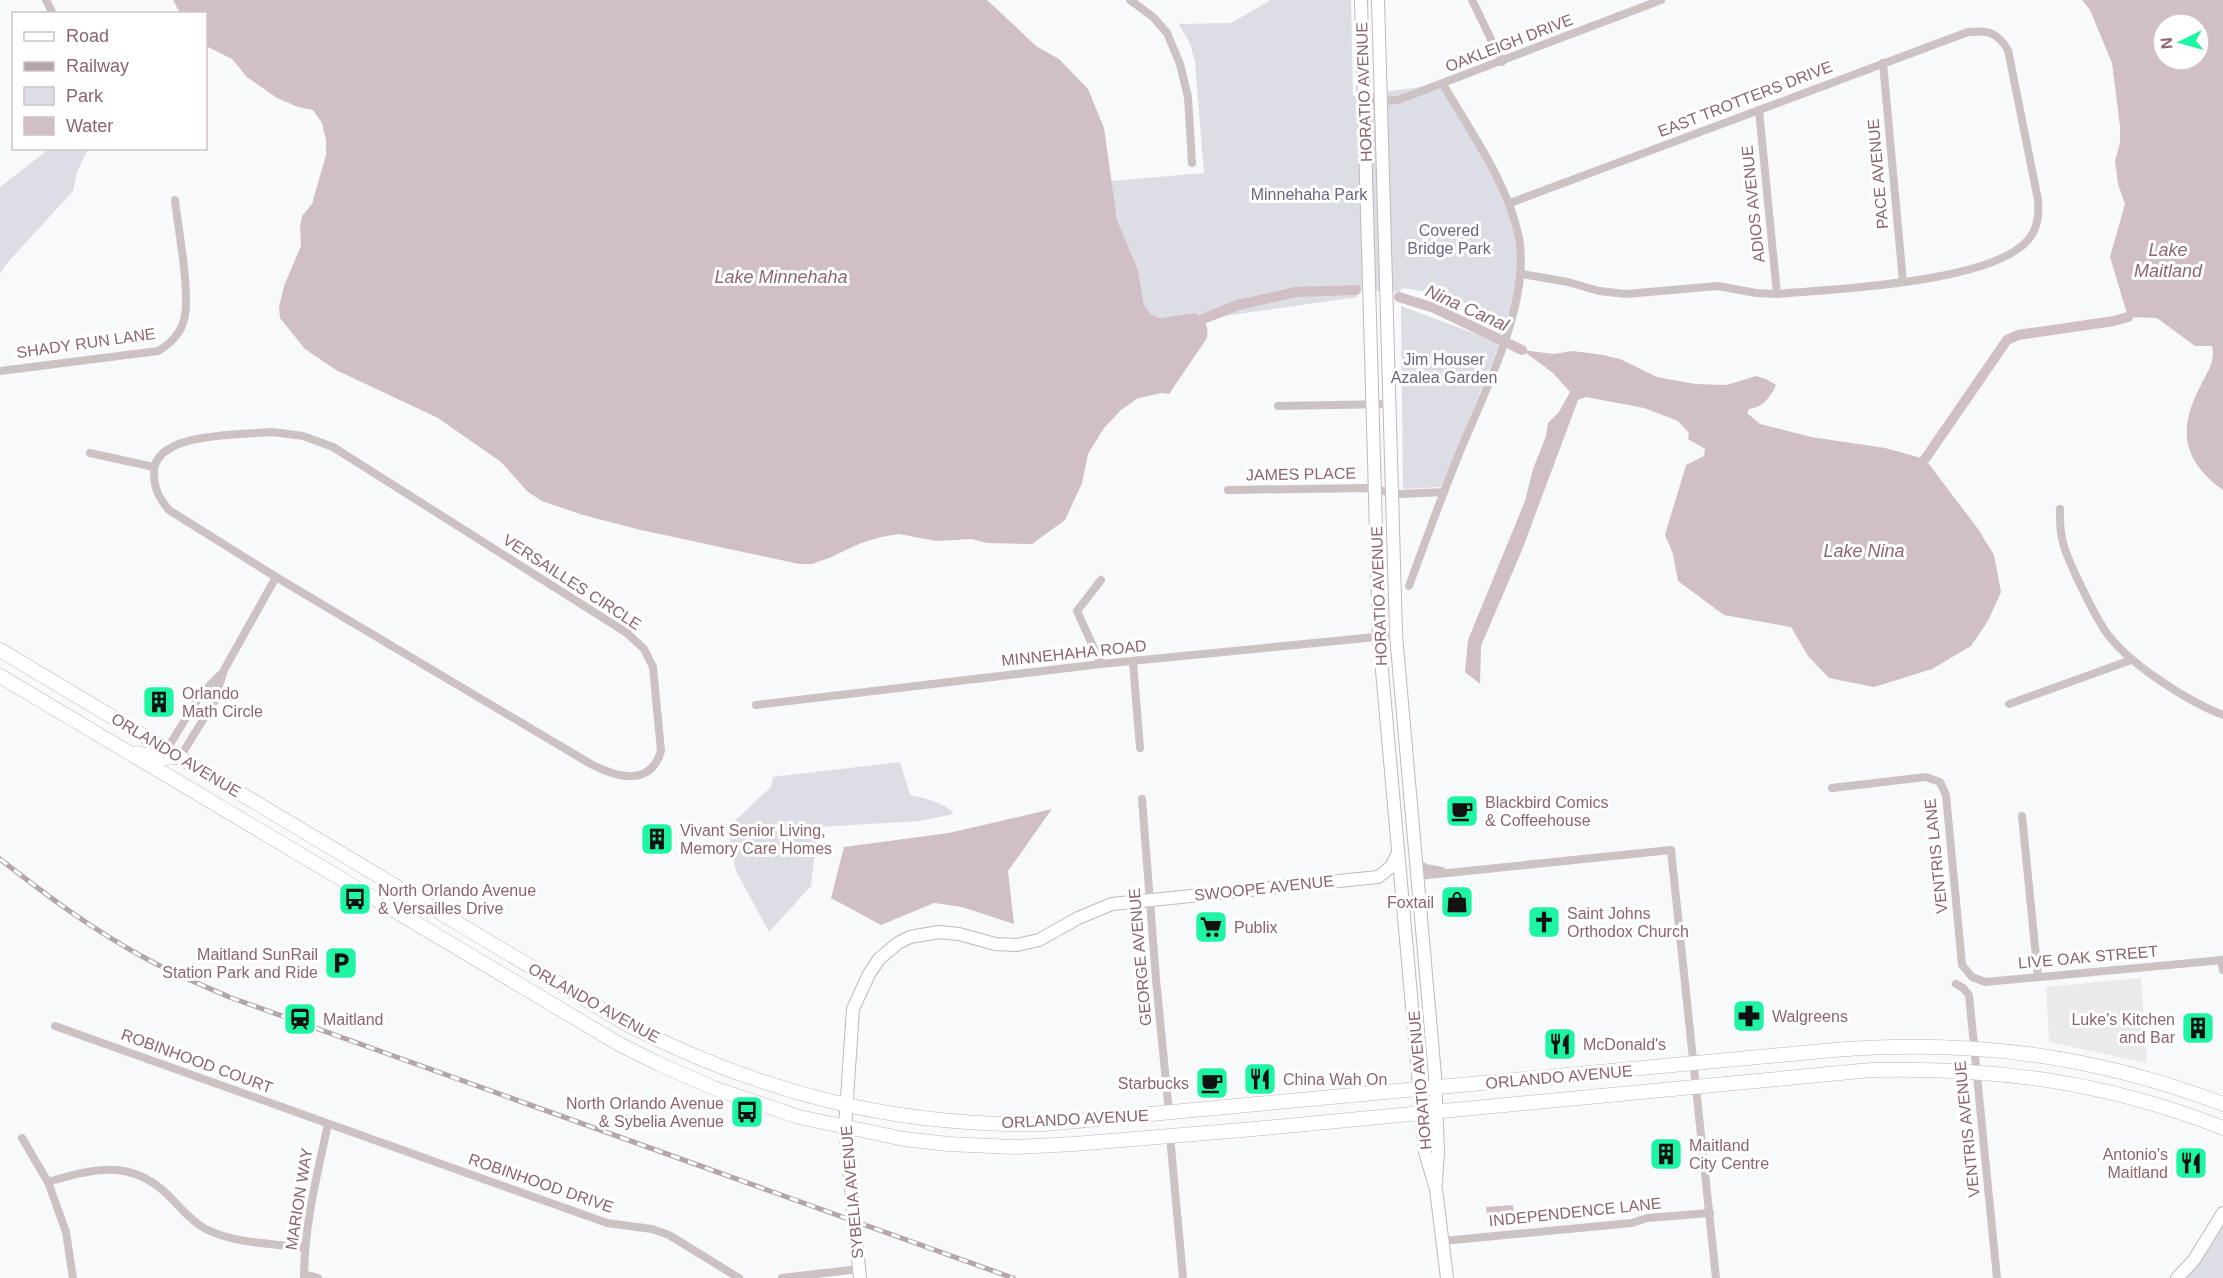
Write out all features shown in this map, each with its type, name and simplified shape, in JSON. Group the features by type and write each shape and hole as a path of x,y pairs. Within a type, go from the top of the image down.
{"main road":[{"name":"HORATIO AVENUE","path":"1361,0 1379,637 1419,1088 1429,1111"},
{"name":"HORATIO AVENUE","path":"1378,0 1396,635 1435,1087 1429,1111 1425,1152 1436,1189 1447,1278"},
{"name":"ORLANDO AVENUE","path":"0,650 639,1031 735,1073 847,1106 906,1117 954,1122 1017,1124 1070,1122 1868,1047 1939,1046 1975,1047 2088,1063 2160,1081 2223,1104"},
{"name":"ORLANDO AVENUE","path":"0,676 657,1064 760,1106 845,1128 948,1144 1014,1147 1074,1144 1871,1070 1975,1071 2082,1085 2152,1102 2223,1128"},
{"path":"129,752 162,758 180,757"},
{"path":"163,773 205,772"},
{"path":"1399,852 1408,869 1417,869"},
{"path":"1399,852 1391,867 1378,877 1393,884 1403,894"},
{"name":"SWOOPE AVENUE","path":"847,1106 853,1009 869,974 879,959 898,943 910,937 939,932 959,934 995,944 1017,945 1039,940 1078,918 1112,904 1378,877"},
{"name":"SYBELIA AVENUE","path":"847,1106 845,1128 860,1274"},
{"path":"2177,1278 2194,1260 2223,1213"}],"street":[{"path":"1130,0 1153,17 1167,33 1180,64 1188,97 1192,163"},
{"path":"1472,0 1502,62"},
{"name":"OAKLEIGH DRIVE","path":"1364,102 1398,100 1661,0"},
{"name":"EAST TROTTERS DRIVE","path":"1510,204 1968,32 1992,33 2001,38 2008,50 2036,189 2039,210 2031,236 2021,246 1991,262 1944,276 1903,282"},
{"name":"PACE AVENUE","path":"1883,63 1903,282"},
{"path":"1409,586 1506,336 1520,290 1522,274 1519,238 1510,204 1443,84"},
{"name":"ADIOS AVENUE","path":"1758,110 1777,294"},
{"name":"SHADY RUN LANE","path":"0,371 158,351 174,339 183,322 186,303 175,200"},
{"path":"1522,274 1568,282 1599,291 1626,294 1718,286 1756,293 1777,294 1903,282"},
{"path":"1278,406 1389,404"},
{"name":"VERSAILLES CIRCLE","path":"272,432 303,436 333,447 627,633 636,641 644,649 652,667 661,751 657,763 648,772 635,776 616,775 603,770 276,577 169,510 154,486 154,467 161,454 174,444 190,439 272,432"},
{"path":"90,453 154,467"},
{"name":"JAMES PLACE","path":"1228,490 1365,488 1391,493 1444,492"},
{"path":"2060,509 2063,546 2086,598 2105,631 2131,660 2209,710 2223,715"},
{"path":"180,757 214,702 224,670 276,577"},
{"path":"1101,580 1077,611 1101,664"},
{"name":"MINNEHAHA ROAD","path":"756,705 1101,664 1396,635"},
{"path":"2009,704 2131,660"},
{"path":"1133,662 1140,748"},
{"path":"167,749 201,694 224,670"},
{"name":"VENTRIS LANE","path":"1832,788 1926,777 1940,782 1946,795 1962,965"},
{"name":"GEORGE AVENUE","path":"1142,799 1169,1113"},
{"path":"2022,816 2038,977"},
{"path":"1417,869 1451,873 1671,850 1716,1278"},
{"path":"405,917 408,893"},
{"path":"2222,960 2223,970"},
{"name":"LIVE OAK STREET","path":"1962,965 1972,977 1985,982 2222,960"},
{"name":"VENTRIS AVENUE","path":"1956,984 1969,995 1997,1278"},
{"name":"ROBINHOOD COURT","path":"55,1026 328,1124"},
{"name":"MARION WAY","path":"304,1276 305,1248 315,1184 328,1124"},
{"name":"ROBINHOOD DRIVE","path":"328,1124 607,1223 652,1229 669,1234 739,1278"},
{"path":"1170,1136 1183,1278"},
{"path":"22,1138 48,1182 66,1232 74,1278"},
{"path":"48,1182 92,1169 137,1173 159,1186 204,1228 224,1237 305,1248"},
{"name":"INDEPENDENCE LANE","path":"1443,1241 1632,1223 1647,1218 1710,1213"},
{"path":"782,1278 860,1274"},
{"path":"304,1276 318,1278"}],"shaded area":[{"path":"2141,978 2147,1063 2049,1042 2046,987"}],"green space":[{"name":"Minnehaha Park","path":"1271,0 1351,0 1353,96 1443,84 1504,192 1522,260 1509,323 1448,296 1403,288 1399,292 1357,290 1358,297 1203,319 1196,313 1159,318 1151,314 1144,305 1138,270 1117,220 1111,181 1204,173 1195,62 1190,44 1179,24 1231,23"},
{"path":"48,150 88,150 77,172 73,191 0,273 0,187"},
{"name":"Jim Houser Azalea Garden","path":"1401,306 1500,343 1442,487 1403,489"},
{"path":"900,762 910,795 939,803 954,814 920,821 818,827 811,886 769,932 736,871 727,828 771,787 773,777"},
{"path":"2223,1225 2223,1278 2181,1278 2198,1263"}],"water":[{"name":"Lake Minnehaha","path":"173,0 987,0 1036,46 1059,59 1088,89 1104,128 1117,220 1138,270 1144,305 1151,314 1159,318 1196,313 1206,324 1207,338 1169,394 1162,393 1138,398 1121,410 1104,428 1088,454 1082,483 1065,520 1032,544 987,543 971,539 936,541 899,534 861,543 812,564 799,564 583,515 542,501 528,492 501,462 438,418 336,370 305,349 280,318 279,307 284,286 301,246 302,216 312,204 326,155 326,140 322,123 313,110 298,107 277,98 247,77 232,59 207,46 207,12 179,12"},
{"name":"Lake Maitland","path":"2082,0 2223,0 2223,490 2199,467 2192,455 2187,429 2194,401 2212,362 2212,346 2195,346 2157,318 2128,317 2110,257 2125,204 2118,184 2115,161 2120,143 2120,126 2112,63 2090,10"},
{"name":"Lake Nina","path":"1522,350 1554,354 1573,351 1603,355 1620,359 1657,377 1695,384 1727,385 1756,376 1776,385 1766,401 1749,409 1747,413 1760,424 1811,437 1885,448 1925,459 1978,529 1994,555 2001,592 1988,621 1971,646 1932,669 1874,687 1829,678 1808,656 1791,627 1724,615 1678,581 1673,554 1665,535 1686,465 1704,456 1705,449 1688,439 1689,433 1678,421 1644,408 1586,397 1578,400 1522,550 1481,646 1480,684 1465,672 1468,640 1525,501 1548,423 1559,412 1570,392 1553,373"},
{"path":"1052,809 1008,871 1014,924 962,907 934,903 881,925 831,898 844,847 949,833"},
{"path":"1513,1205 1514,1214 1487,1216 1486,1207"}],"waterway":[{"name":"Nina Canal","path":"1203,319 1238,305 1296,292 1356,290"},
{"name":"Nina Canal","path":"1399,297 1434,308 1522,350"},
{"path":"1925,459 2007,340 2018,335 2128,317"}],"railway":[{"path":"0,859 70,912 107,936 165,969 229,997 1013,1278"}],"place":[{"name":"Orlando Math Circle","path":"159,702"},
{"name":"Blackbird Comics & Coffeehouse","path":"1462,811"},
{"name":"Vivant Senior Living, Memory Care Homes","path":"657,839"},
{"name":"North Orlando Avenue & Versailles Drive","path":"355,899"},
{"name":"Foxtail","path":"1457,902"},
{"name":"Saint Johns Orthodox Church","path":"1544,922"},
{"name":"Publix","path":"1211,927"},
{"name":"Maitland SunRail Station Park and Ride","path":"341,963"},
{"name":"Walgreens","path":"1749,1016"},
{"name":"Maitland","path":"300,1019"},
{"name":"Luke's Kitchen and Bar","path":"2198,1028"},
{"name":"McDonald's","path":"1560,1044"},
{"name":"China Wah On","path":"1260,1079"},
{"name":"Starbucks","path":"1212,1083"},
{"name":"North Orlando Avenue & Sybelia Avenue","path":"747,1112"},
{"name":"Maitland City Centre","path":"1666,1154"},
{"name":"Antonio's Maitland","path":"2191,1163"}],"park label":[{"name":"Covered Bridge Park","path":"1449,239"}]}
